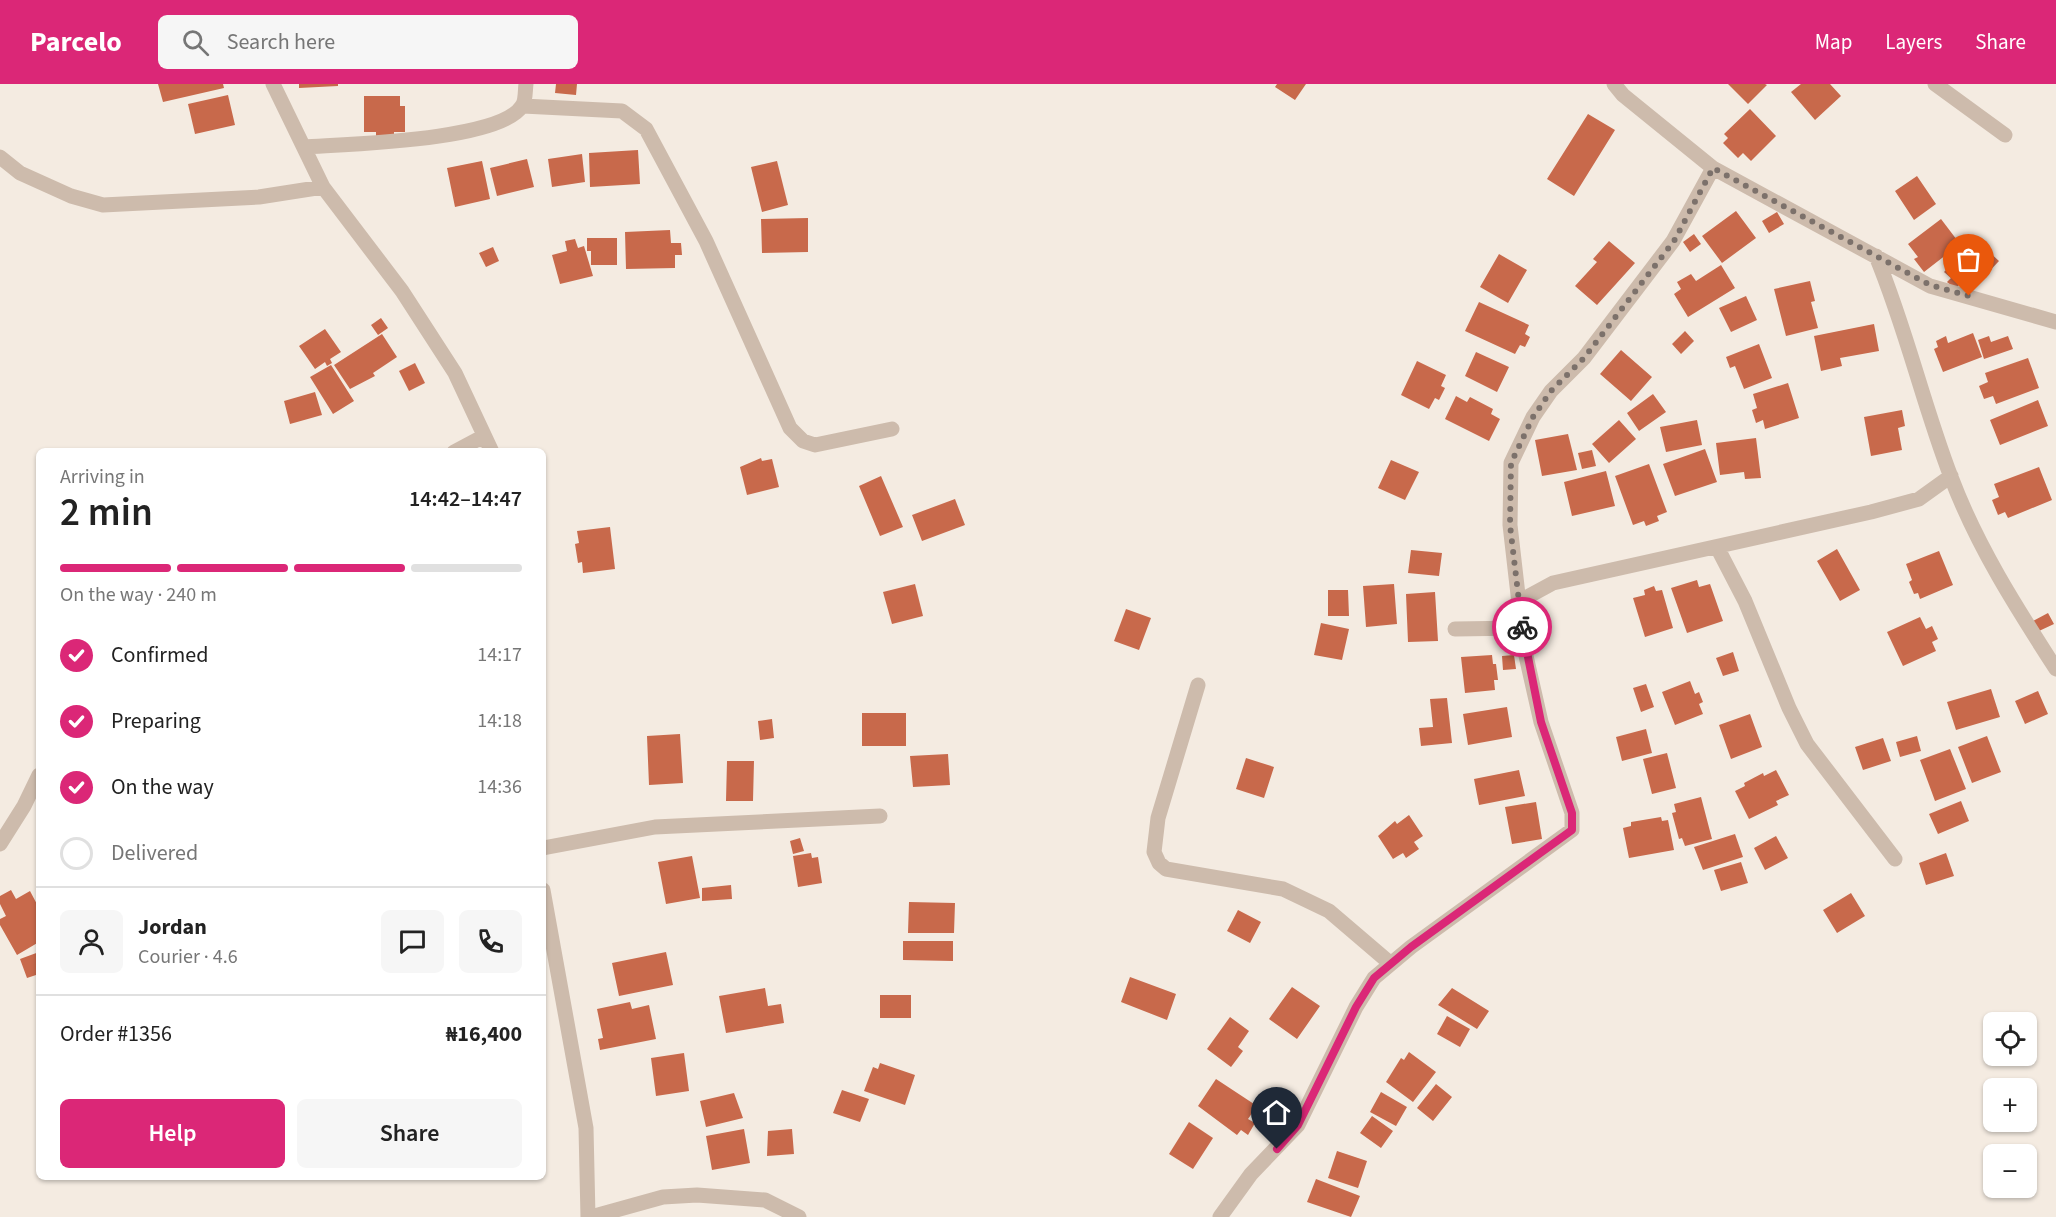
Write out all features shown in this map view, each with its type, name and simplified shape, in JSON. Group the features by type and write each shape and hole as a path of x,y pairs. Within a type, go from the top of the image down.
{"street":[{"path":"273,84 323,187 402,291 455,373 490,448"},
{"path":"304,147 471,132 513,115 523,106 526,84"},
{"path":"1614,84 1623,95 1713,168 1876,256 1930,285 2056,322"},
{"path":"1935,84 2005,135"},
{"path":"523,106 622,111 646,129 706,241 790,428 803,441 814,445 892,429"},
{"path":"0,157 20,173 71,196 103,205 259,197 323,187"},
{"path":"1220,1217 1251,1174 1298,1125 1356,1007 1374,978 1572,830 1572,813 1541,722 1522,628 1510,525 1511,463 1533,417 1551,391 1584,358 1674,241 1713,168"},
{"path":"1876,256 1899,311 1951,476 2001,583 2056,669"},
{"path":"462,448 484,436"},
{"path":"1520,601 1553,584 1871,512 1919,499 1951,476"},
{"path":"1717,547 1745,601 1789,708 1807,744 1895,859"},
{"path":"1455,629 1522,628"},
{"path":"1198,685 1158,818 1154,852 1159,862 1166,869 1283,889 1329,911 1390,964"},
{"path":"0,844 24,806 36,781"},
{"path":"546,847 655,827 880,816"},
{"path":"546,907 586,1128 590,1217 663,1197 697,1195 765,1200 799,1217"}],"building":[{"path":"158,84 223,84 224,88 163,102"},
{"path":"299,84 338,84 338,86 299,88"},
{"path":"556,84 577,84 576,95 555,93"},
{"path":"1277,84 1306,84 1295,100 1275,87"},
{"path":"1728,84 1765,84 1767,85 1748,104"},
{"path":"1801,84 1830,84 1841,96 1815,120 1791,92"},
{"path":"228,95 235,125 195,134 188,104"},
{"path":"364,96 400,96 400,106 405,106 405,132 394,132 394,139 376,139 376,132 364,132"},
{"path":"1750,109 1776,136 1751,161 1743,153 1738,158 1723,143 1728,138 1724,134"},
{"path":"1588,114 1615,130 1574,196 1547,179"},
{"path":"638,150 640,184 590,187 589,153"},
{"path":"582,154 585,182 552,187 548,159"},
{"path":"527,159 534,187 497,196 490,168"},
{"path":"482,161 490,199 455,207 447,168"},
{"path":"777,161 788,205 762,212 751,167"},
{"path":"1917,176 1936,204 1914,220 1895,191"},
{"path":"1736,211 1756,238 1722,263 1702,236"},
{"path":"1777,212 1784,224 1769,233 1762,221"},
{"path":"808,218 808,252 762,253 761,219"},
{"path":"1941,219 1960,244 1924,272 1914,259 1918,257 1908,244"},
{"path":"670,230 671,243 681,243 682,255 675,255 675,268 626,269 625,232"},
{"path":"1694,234 1701,244 1690,252 1683,242"},
{"path":"587,238 617,238 617,265 591,265 591,251 587,251"},
{"path":"575,239 578,248 584,246 593,276 560,284 552,255 567,251 565,241"},
{"path":"1975,239 1999,261 1968,294 1959,285 1955,289 1947,282 1951,278 1944,272"},
{"path":"1609,241 1635,263 1597,305 1575,286 1597,262 1593,259"},
{"path":"493,247 499,261 486,267 479,253"},
{"path":"1499,254 1527,270 1508,303 1480,287"},
{"path":"1721,265 1735,288 1688,317 1674,294 1681,289 1677,282 1691,274 1696,281"},
{"path":"1810,281 1815,301 1811,302 1818,328 1786,336 1774,289"},
{"path":"1746,296 1757,320 1731,332 1719,308"},
{"path":"1479,302 1529,325 1525,334 1530,337 1525,347 1520,345 1515,354 1465,331"},
{"path":"381,318 388,328 378,335 371,325"},
{"path":"1874,324 1879,351 1840,358 1842,366 1821,371 1814,336"},
{"path":"325,329 341,352 330,359 332,363 327,366 325,362 315,369 299,346"},
{"path":"1685,331 1694,341 1681,354 1672,344"},
{"path":"1973,333 1982,357 1943,372 1934,349 1938,347 1936,341 1946,336 1948,343"},
{"path":"382,334 397,357 373,373 375,376 350,389 334,365"},
{"path":"1989,336 1991,342 2008,336 2013,349 1984,359 1978,340"},
{"path":"1759,344 1772,378 1744,389 1735,366 1730,368 1726,357"},
{"path":"1621,350 1652,377 1631,401 1600,374"},
{"path":"1476,352 1509,367 1497,392 1465,376"},
{"path":"2028,358 2039,388 1996,404 1993,396 1984,399 1979,386 1988,382 1985,373"},
{"path":"1417,361 1446,375 1441,386 1445,388 1439,400 1435,398 1429,409 1401,395"},
{"path":"415,363 425,383 409,391 399,371"},
{"path":"331,365 354,401 333,414 310,377"},
{"path":"1788,383 1799,418 1765,429 1763,420 1756,423 1752,410 1757,408 1753,394"},
{"path":"315,392 322,415 290,424 284,401"},
{"path":"1653,394 1666,412 1639,431 1627,413"},
{"path":"1456,396 1467,402 1470,397 1493,409 1491,414 1500,419 1489,441 1445,419"},
{"path":"2038,400 2048,426 2000,445 1990,420"},
{"path":"1902,410 1905,426 1898,428 1902,450 1871,456 1864,417"},
{"path":"1619,420 1636,439 1609,463 1592,444"},
{"path":"1697,420 1702,445 1666,452 1660,427"},
{"path":"1568,434 1577,470 1542,476 1535,440"},
{"path":"1756,438 1761,478 1745,479 1744,472 1720,475 1716,443"},
{"path":"1705,449 1717,482 1675,496 1663,464"},
{"path":"1592,450 1596,466 1582,469 1578,453"},
{"path":"761,458 762,461 772,459 779,487 747,495 740,467"},
{"path":"1391,460 1419,472 1405,500 1378,488"},
{"path":"1649,464 1667,512 1657,516 1659,521 1646,526 1644,521 1633,525 1615,476"},
{"path":"2039,467 2052,500 2008,518 2005,512 1998,515 1992,500 1999,497 1994,484"},
{"path":"1606,471 1615,506 1572,516 1564,482"},
{"path":"881,476 903,527 880,536 859,486"},
{"path":"955,499 965,525 922,541 912,515"},
{"path":"610,527 615,569 583,573 582,562 578,563 575,544 579,543 577,531"},
{"path":"1837,549 1860,590 1840,601 1817,561"},
{"path":"1411,550 1442,553 1439,576 1408,573"},
{"path":"1939,551 1953,585 1920,599 1918,593 1914,594 1909,582 1912,580 1906,564"},
{"path":"1697,580 1699,587 1710,584 1723,621 1687,633 1671,588"},
{"path":"915,584 923,616 892,624 883,592"},
{"path":"1394,584 1397,624 1366,627 1363,586"},
{"path":"1654,586 1656,591 1662,590 1673,628 1645,637 1633,598 1645,595 1644,590"},
{"path":"1328,590 1348,590 1349,616 1328,616"},
{"path":"1435,592 1438,641 1408,642 1406,594"},
{"path":"1126,609 1151,618 1139,650 1114,641"},
{"path":"2048,613 2054,624 2039,631 2033,621"},
{"path":"1920,617 1926,629 1932,626 1938,639 1932,642 1936,651 1903,666 1887,632"},
{"path":"1321,623 1349,629 1342,660 1314,655"},
{"path":"1733,652 1739,671 1723,676 1716,658"},
{"path":"1492,655 1498,680 1494,680 1495,690 1465,693 1461,657"},
{"path":"1514,655 1516,669 1503,670 1502,656"},
{"path":"1690,681 1695,694 1699,692 1703,702 1699,704 1703,714 1675,725 1662,692"},
{"path":"1646,684 1654,707 1641,712 1633,688"},
{"path":"1991,689 2000,717 1956,730 1947,702"},
{"path":"2038,691 2048,714 2025,724 2015,701"},
{"path":"1447,698 1452,743 1421,746 1419,728 1433,727 1430,699"},
{"path":"1507,707 1512,737 1468,745 1463,714"},
{"path":"862,713 906,713 906,746 862,746"},
{"path":"1750,714 1762,747 1731,759 1719,725"},
{"path":"772,719 774,738 760,740 758,721"},
{"path":"1646,729 1652,753 1622,761 1616,737"},
{"path":"680,734 683,783 649,785 647,736"},
{"path":"1917,736 1921,751 1900,757 1896,742"},
{"path":"1987,736 2001,772 1972,783 1958,747"},
{"path":"1883,738 1891,761 1863,770 1855,747"},
{"path":"1950,749 1966,789 1935,801 1920,760"},
{"path":"1667,753 1676,788 1652,794 1643,759"},
{"path":"948,754 950,785 913,787 910,756"},
{"path":"1246,758 1274,767 1264,798 1236,789"},
{"path":"727,761 754,761 753,801 726,801"},
{"path":"1519,770 1525,796 1479,805 1474,779"},
{"path":"1776,770 1789,795 1776,801 1778,805 1749,819 1735,791 1745,786 1744,783 1763,773 1764,776"},
{"path":"1701,797 1712,839 1685,846 1682,838 1679,839 1672,813 1676,812 1674,804"},
{"path":"1961,801 1969,821 1938,834 1929,814"},
{"path":"1536,802 1542,839 1512,844 1505,807"},
{"path":"1409,815 1423,836 1414,842 1419,849 1406,858 1403,853 1393,859 1378,836 1395,821 1397,824"},
{"path":"1661,817 1662,821 1668,820 1674,850 1629,858 1623,828 1631,826 1631,822"},
{"path":"1735,834 1743,857 1703,870 1694,847"},
{"path":"1776,836 1788,858 1765,870 1754,848"},
{"path":"800,838 804,851 793,854 790,841"},
{"path":"811,853 812,858 818,857 822,883 798,887 793,856"},
{"path":"1946,853 1954,876 1926,885 1919,863"},
{"path":"692,856 700,898 666,904 658,862"},
{"path":"1741,862 1748,883 1721,891 1714,870"},
{"path":"731,885 732,899 702,901 702,888"},
{"path":"11,890 16,899 30,891 36,902 36,944 17,955 0,925 0,919 6,916 0,904 0,896"},
{"path":"1851,893 1865,916 1837,933 1823,910"},
{"path":"909,902 955,903 954,933 908,933"},
{"path":"1238,910 1261,922 1250,943 1227,931"},
{"path":"903,941 953,941 953,961 903,960"},
{"path":"666,952 673,985 619,996 612,963"},
{"path":"36,953 36,975 27,978 20,959"},
{"path":"1130,977 1176,994 1167,1020 1121,1002"},
{"path":"1292,987 1320,1006 1297,1039 1269,1019"},
{"path":"765,988 768,1006 781,1004 784,1023 726,1033 719,996"},
{"path":"1452,988 1489,1011 1477,1029 1438,1005"},
{"path":"880,995 911,995 911,1018 880,1018"},
{"path":"630,1002 632,1009 649,1005 656,1039 600,1050 598,1039 603,1038 597,1009"},
{"path":"1447,1016 1470,1029 1460,1047 1437,1034"},
{"path":"1230,1017 1249,1031 1238,1047 1243,1051 1231,1067 1207,1049"},
{"path":"1409,1052 1436,1072 1413,1102 1386,1082 1401,1058 1404,1060"},
{"path":"684,1053 689,1091 656,1096 651,1058"},
{"path":"880,1063 915,1075 905,1105 864,1091 873,1067 878,1069"},
{"path":"1216,1079 1257,1106 1248,1119 1255,1123 1248,1135 1241,1130 1237,1135 1198,1106"},
{"path":"1436,1084 1452,1097 1433,1121 1417,1108"},
{"path":"842,1090 869,1099 860,1122 833,1113"},
{"path":"1381,1092 1407,1107 1396,1126 1370,1112"},
{"path":"734,1093 743,1118 706,1127 700,1101"},
{"path":"1372,1116 1393,1131 1381,1148 1360,1133"},
{"path":"1189,1122 1213,1138 1193,1169 1169,1154"},
{"path":"744,1129 750,1163 712,1170 706,1136"},
{"path":"792,1129 794,1154 767,1156 768,1131"},
{"path":"1337,1151 1367,1161 1358,1188 1328,1178"},
{"path":"1316,1179 1360,1196 1351,1217 1307,1202"}],"way so far":[{"path":"1522,627 1510,525 1511,463 1533,417 1551,391 1584,358 1674,241 1713,168 1930,285 1969,296"}],"route":[{"path":"1277,1149 1298,1125 1356,1007 1374,978 1411,947 1572,830 1572,813 1541,722 1524,647 1522,627"}]}
